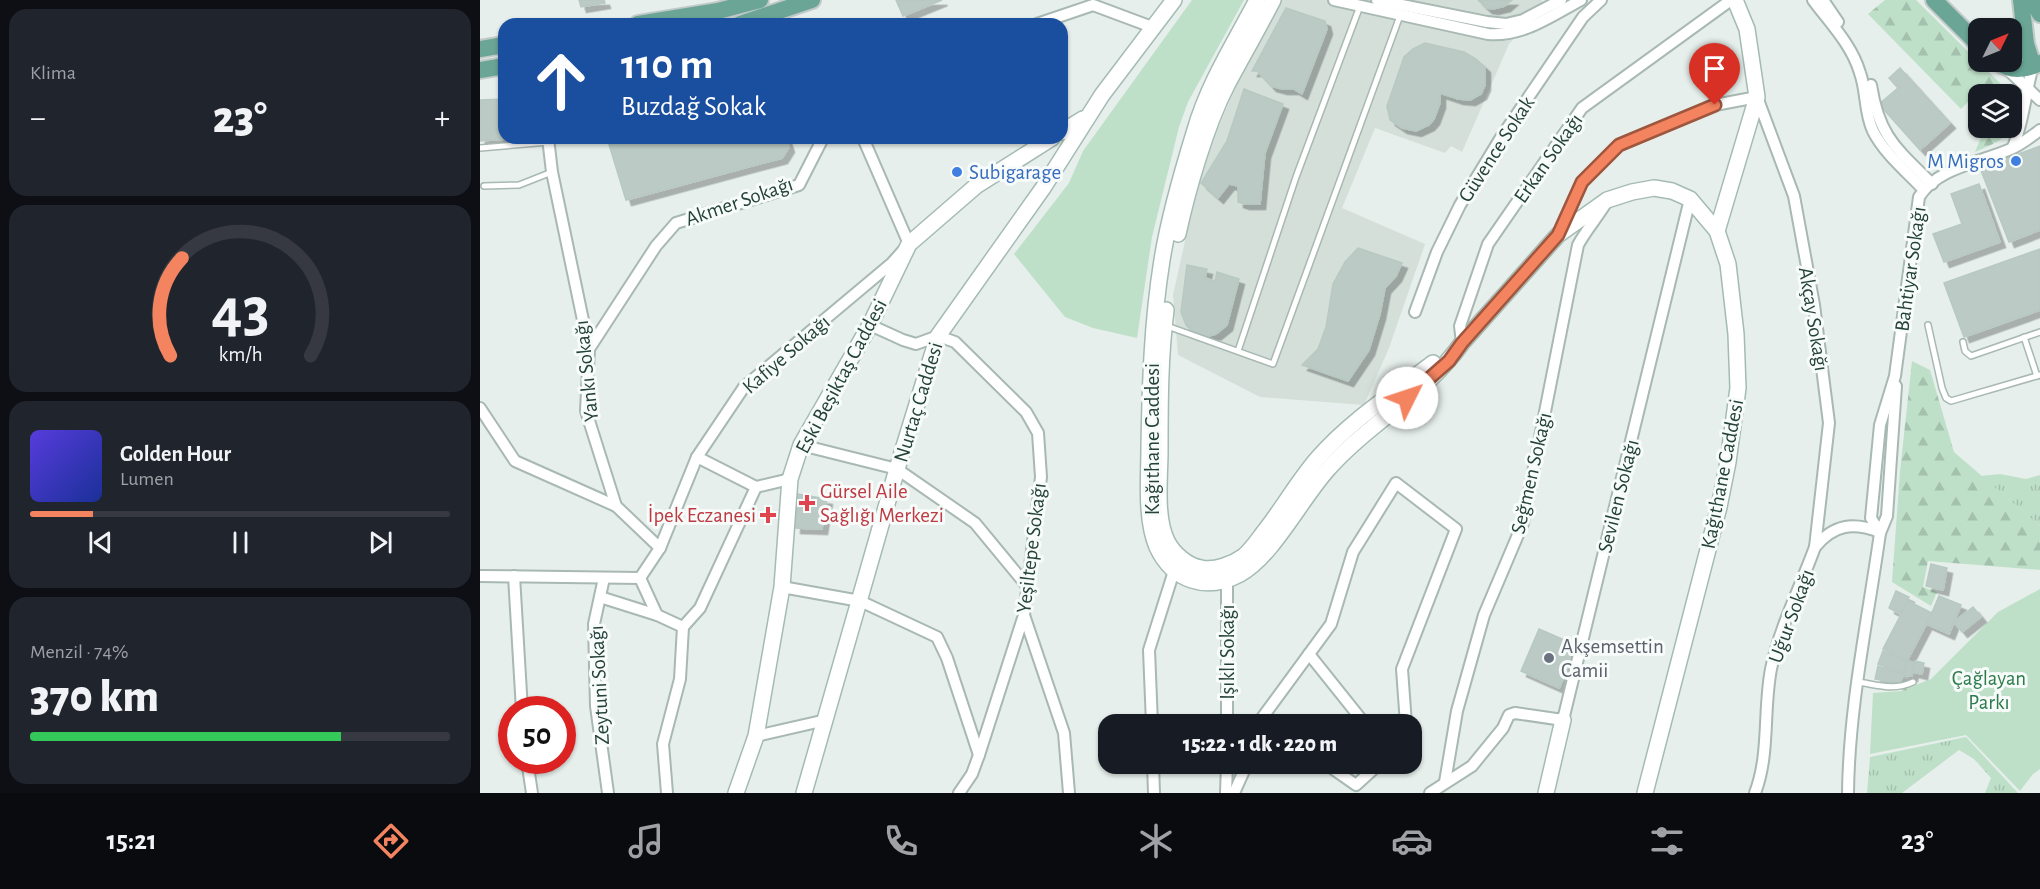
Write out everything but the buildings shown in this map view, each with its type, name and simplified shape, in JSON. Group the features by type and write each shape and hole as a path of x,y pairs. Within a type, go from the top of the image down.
{"main road":[{"path":"701,18 760,0"},
{"path":"758,18 812,0"},
{"name":"Nurtaç Caddesi","path":"804,793 897,469 938,336 1054,171 1088,116 1174,0"},
{"name":"Kağıthane Caddesi","path":"1159,324 1162,259 1174,203 1195,129 1214,81 1257,0"},
{"name":"Kağıthane Caddesi","path":"1177,564 1157,546 1151,524 1150,380 1159,324 1181,221 1207,135 1226,86 1273,0"},
{"path":"1717,231 1757,97 1747,29 1733,0"},
{"path":"1934,0 1968,34"},
{"path":"2021,0 2026,44 2037,64 2022,69"},
{"path":"2032,0 2040,14"},
{"path":"480,49 498,46"},
{"path":"480,70 498,67"},
{"path":"1068,128 1088,116"},
{"name":"Eski Beşiktaş Caddesi","path":"736,793 756,736 782,587 790,479 801,445 870,325 909,244 976,186 1043,144"},
{"path":"1020,159 1047,153 1056,158 1054,171"},
{"path":"1177,564 1186,578 1199,582 1214,582 1226,572 1249,568 1328,469 1367,431 1449,361 1462,343 1558,235 1607,201 1632,192 1654,188 1672,191 1690,199"},
{"name":"Kağıthane Caddesi","path":"1645,793 1719,507 1738,388 1734,312 1728,264 1717,231 1690,199"},
{"name":"Sevilen Sokağı","path":"1546,793 1563,720"}],"street":[{"path":"1334,0 1360,6 1506,24 1523,20 1561,0"},
{"path":"1377,0 1402,10 1499,35 1520,32 1581,0"},
{"name":"Güvence Sokak","path":"1415,312 1437,252 1460,205 1500,139 1583,17 1601,0"},
{"name":"Erkan Sokağı","path":"1462,343 1460,326 1488,244 1582,108 1733,0"},
{"path":"1813,0 1856,62 1863,84 1867,114 1874,133 1882,145 1928,187"},
{"path":"1823,0 1860,54 1870,82 1874,106 1881,127 1928,187"},
{"path":"1055,18 1093,5 1152,27"},
{"path":"2013,148 2020,132 2027,87 2037,64"},
{"path":"2010,72 2040,100"},
{"path":"1558,235 1582,182 1619,145 1715,105 1757,97"},
{"name":"Akçay Sokağı","path":"1757,97 1794,196 1814,306 1828,411 1829,423 1815,547"},
{"name":"Bahtiyar Sokağı","path":"1848,793 1849,755 1858,682 1880,532 1887,516 1896,397 1895,376 1920,197 1928,187 1951,172 2013,148 2040,130"},
{"name":"Yankı Sokağı","path":"548,144 552,172 589,349 586,411 616,506 660,548"},
{"name":"Akmer Sokağı","path":"589,349 656,246 676,224 799,185 820,144"},
{"path":"866,144 909,244"},
{"name":"Sevilen Sokağı","path":"1563,720 1690,199"},
{"name":"Seğmen Sokağı","path":"1445,782 1457,711 1484,615 1523,523 1578,245 1607,201"},
{"name":"Kafiye Sokağı","path":"660,548 697,457 744,387 892,263 909,244"},
{"path":"870,325 916,344 938,336"},
{"name":"Yeşiltepe Sokağı","path":"938,336 955,342 1026,412 1038,433 1041,477 1024,615 980,755 972,774 959,793"},
{"path":"480,408 515,461 616,506"},
{"path":"801,445 897,469 975,523 1027,586"},
{"path":"697,457 756,487 790,479"},
{"path":"1270,714 1331,624 1353,552 1396,483 1455,529 1402,669 1405,714"},
{"path":"667,793 663,744 680,679 683,627 700,608 756,487"},
{"name":"Uğur Sokağı","path":"1755,793 1763,766 1765,719 1771,672 1779,636 1815,547 1825,536 1840,527 1867,527 1880,532"},
{"path":"640,578 660,548"},
{"path":"1152,714 1149,650 1177,564"},
{"name":"Işıklı Sokağı","path":"1226,572 1227,714"},
{"path":"480,576 640,578"},
{"path":"514,576 521,696"},
{"name":"Zeytuni Sokağı","path":"604,578 594,624 596,706 608,793"},
{"path":"640,578 657,615"},
{"path":"782,587 860,601 937,637 947,658 980,755"},
{"path":"600,597 657,615 683,627"},
{"path":"1024,615 1064,734 1069,793"},
{"path":"1310,654 1357,714"},
{"path":"1430,793 1472,766 1503,728 1509,715 1515,713 1563,720"},
{"path":"756,736 826,720"},
{"path":"529,774 532,793"},
{"path":"1153,774 1154,793"},
{"path":"1227,774 1227,793"},
{"path":"1234,793 1243,774"},
{"path":"1341,774 1356,784 1368,774"}],"lane":[{"path":"1238,351 1296,177 1360,6"},
{"path":"1159,324 1273,364 1402,10"},
{"path":"480,148 514,144"},
{"path":"484,186 519,185 552,172"},
{"path":"1928,325 1942,388 1946,398 1951,401 2038,375 2024,337"},
{"path":"1964,342 1965,351 1971,356 2040,332"},
{"path":"1858,682 1890,688 1903,687 1912,682"}],"shaded area":[{"path":"1281,0 1542,0 1541,10 1509,44 1462,152 1451,146 1445,153 1375,128 1342,208 1425,244 1389,348 1364,405 1260,397 1178,355 1173,295 1197,187 1239,79"}],"green space":[{"path":"1192,0 1244,0 1188,102 1179,127 1152,237 1137,338 1093,328 1065,317 1014,254 1069,183 1083,151"},
{"path":"1885,0 1916,0 1968,51 1968,72 1989,72 2001,84 1968,84 1968,102 1961,109 1868,14"},
{"path":"1981,138 2002,138 1975,152"},
{"path":"1912,361 1930,370 1954,452 2040,526 2040,570 1928,561 1923,587 1937,592 1931,606 1892,582 1900,471"},
{"path":"2000,474 2026,479 2040,475 2040,526 1981,476"},
{"name":"Çağlayan Parkı","path":"2040,589 2040,769 2033,774 2020,791 1966,735 1870,754 1873,693 1901,691 1931,679 1998,612"},
{"path":"1966,737 2018,793 1985,793 1991,778 1974,759 1959,750 1902,793 1867,793 1870,757"}],"place":[{"name":"M Migros","path":"2016,161"},
{"name":"Subigarage","path":"957,172"},
{"name":"Gürsel Aile Sağlığı Merkezi","path":"807,503"},
{"name":"İpek Eczanesi","path":"768,515"},
{"name":"Akşemsettin Camii","path":"1549,658"}],"route":[{"path":"1407,398 1449,361 1462,343 1558,235 1582,182 1619,145 1715,105"}]}
